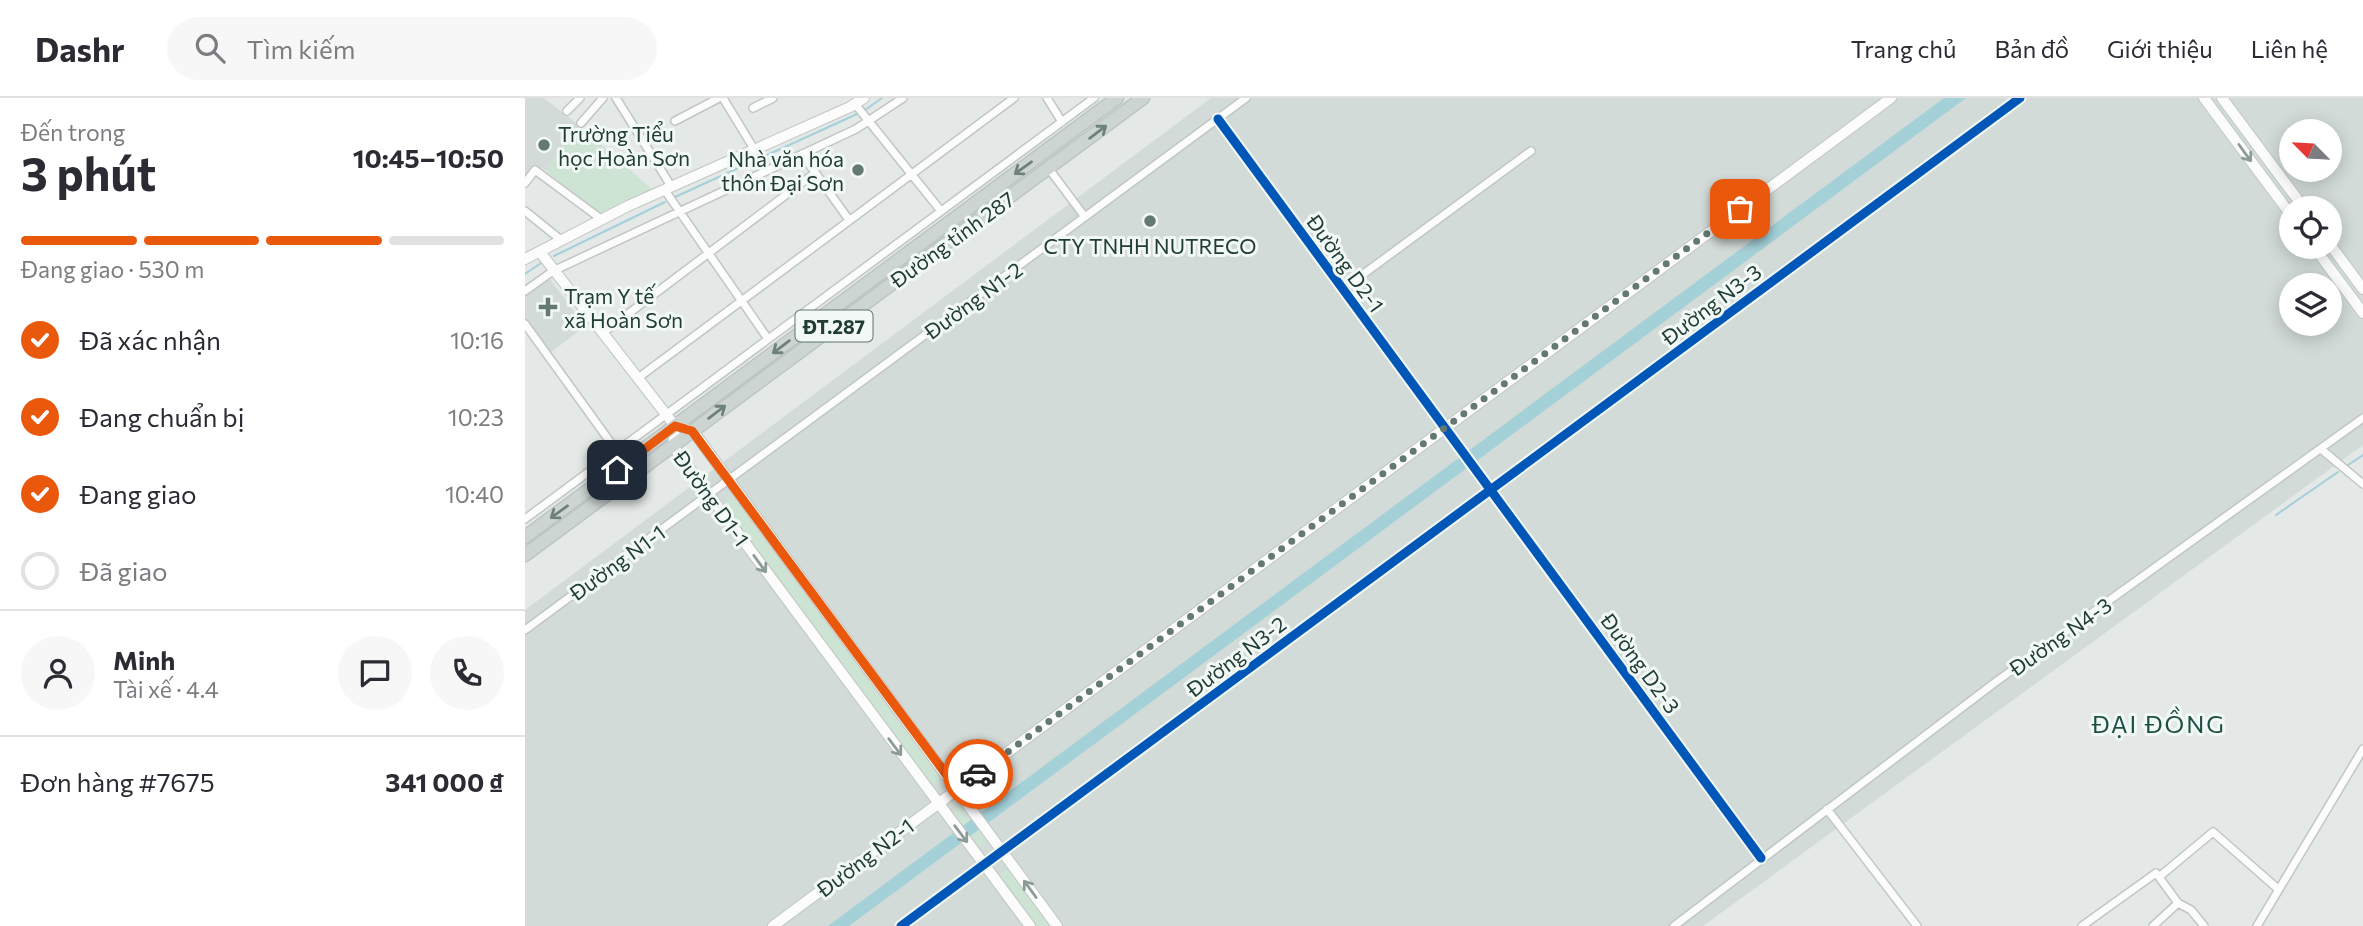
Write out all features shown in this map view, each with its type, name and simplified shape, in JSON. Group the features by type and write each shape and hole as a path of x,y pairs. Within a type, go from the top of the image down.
{"main road":[{"name":"Đường tỉnh 287","path":"525,537 1117,98"},
{"name":"Đường tỉnh 287","path":"525,555 1143,98"},
{"path":"1069,134 1078,146"}],"street":[{"path":"567,111 580,98"},
{"path":"581,123 603,98"},
{"path":"616,98 678,211 768,338"},
{"path":"675,121 721,98 754,149"},
{"path":"753,108 773,98"},
{"path":"525,291 553,271 870,121 903,98"},
{"path":"638,378 1014,98"},
{"path":"1047,98 1062,122"},
{"path":"525,519 1094,98"},
{"name":"Đường N1-2","path":"709,494 1246,98"},
{"name":"Đường N2-1","path":"773,926 1891,98"},
{"name":"Đường N3-3","path":"1491,489 2020,98"},
{"path":"2204,98 2279,199"},
{"path":"2222,98 2295,196"},
{"path":"525,259 601,219 859,101 870,121 941,211"},
{"name":"Đường D2-1","path":"1218,119 1491,489"},
{"path":"1343,289 1531,152"},
{"path":"802,154 849,220"},
{"path":"1049,169 1085,217"},
{"path":"525,183 535,170 601,219"},
{"path":"604,332 815,173"},
{"path":"525,211 561,240"},
{"path":"540,252 675,426"},
{"path":"2323,259 2363,313"},
{"path":"2341,259 2363,289"},
{"path":"525,324 616,450"},
{"name":"Đường N4-3","path":"1674,926 1997,681 2363,418"},
{"name":"Đường D1-1","path":"1030,926 673,446 675,426 692,431 1057,926"},
{"path":"2321,449 2363,484"},
{"name":"Đường N3-2","path":"901,926 1491,489"},
{"name":"Đường D2-3","path":"1491,489 1761,858"},
{"name":"Đường N1-1","path":"525,630 709,494"},
{"path":"2257,926 2363,749"},
{"path":"1827,810 1917,926"},
{"path":"2159,877 2213,832 2279,889"},
{"path":"2082,926 2157,873 2178,903 2191,910 2204,926"},
{"path":"2153,926 2178,903"}],"shaded area":[{"name":"Trường Tiểu học Hoàn Sơn","path":"525,98 544,98 579,125 545,170 538,166 525,181"},
{"path":"1211,98 2363,98 2363,445 1703,926 525,926 525,610"},
{"name":"Trạm Y tế xã Hoàn Sơn","path":"550,279 585,326 550,353 525,319 525,295"}],"green space":[{"path":"579,125 654,191 602,216 545,170"},
{"path":"728,498 735,500 939,776 938,784 929,782 727,508 725,503"},
{"path":"960,807 985,838 984,846 975,845 954,816 955,809"},
{"path":"1006,869 1051,926 1036,926 1001,878 1001,873"}],"water":[{"path":"1944,98 1966,98 849,926 828,926"}],"waterway":[{"path":"865,110 882,98"},
{"path":"675,197 857,114"},
{"path":"554,256 665,202"},
{"path":"525,274 541,263"},
{"path":"2348,465 2363,455"},
{"path":"2276,515 2338,472"}],"cycle path":[{"path":"901,926 2020,98"},
{"path":"1218,119 1761,858"}],"way so far":[{"path":"978,774 1740,209"}],"place":[{"name":"Trường Tiểu học Hoàn Sơn","path":"544,145"},
{"name":"Nhà văn hóa thôn Đại Sơn","path":"858,170"},
{"name":"CTY TNHH NUTRECO","path":"1150,221"},
{"name":"Trạm Y tế xã Hoàn Sơn","path":"548,307"}],"district":[{"name":"ĐẠI ĐỒNG","path":"2159,723"}],"route":[{"path":"617,470 675,426 692,431 957,789 978,774"}]}
